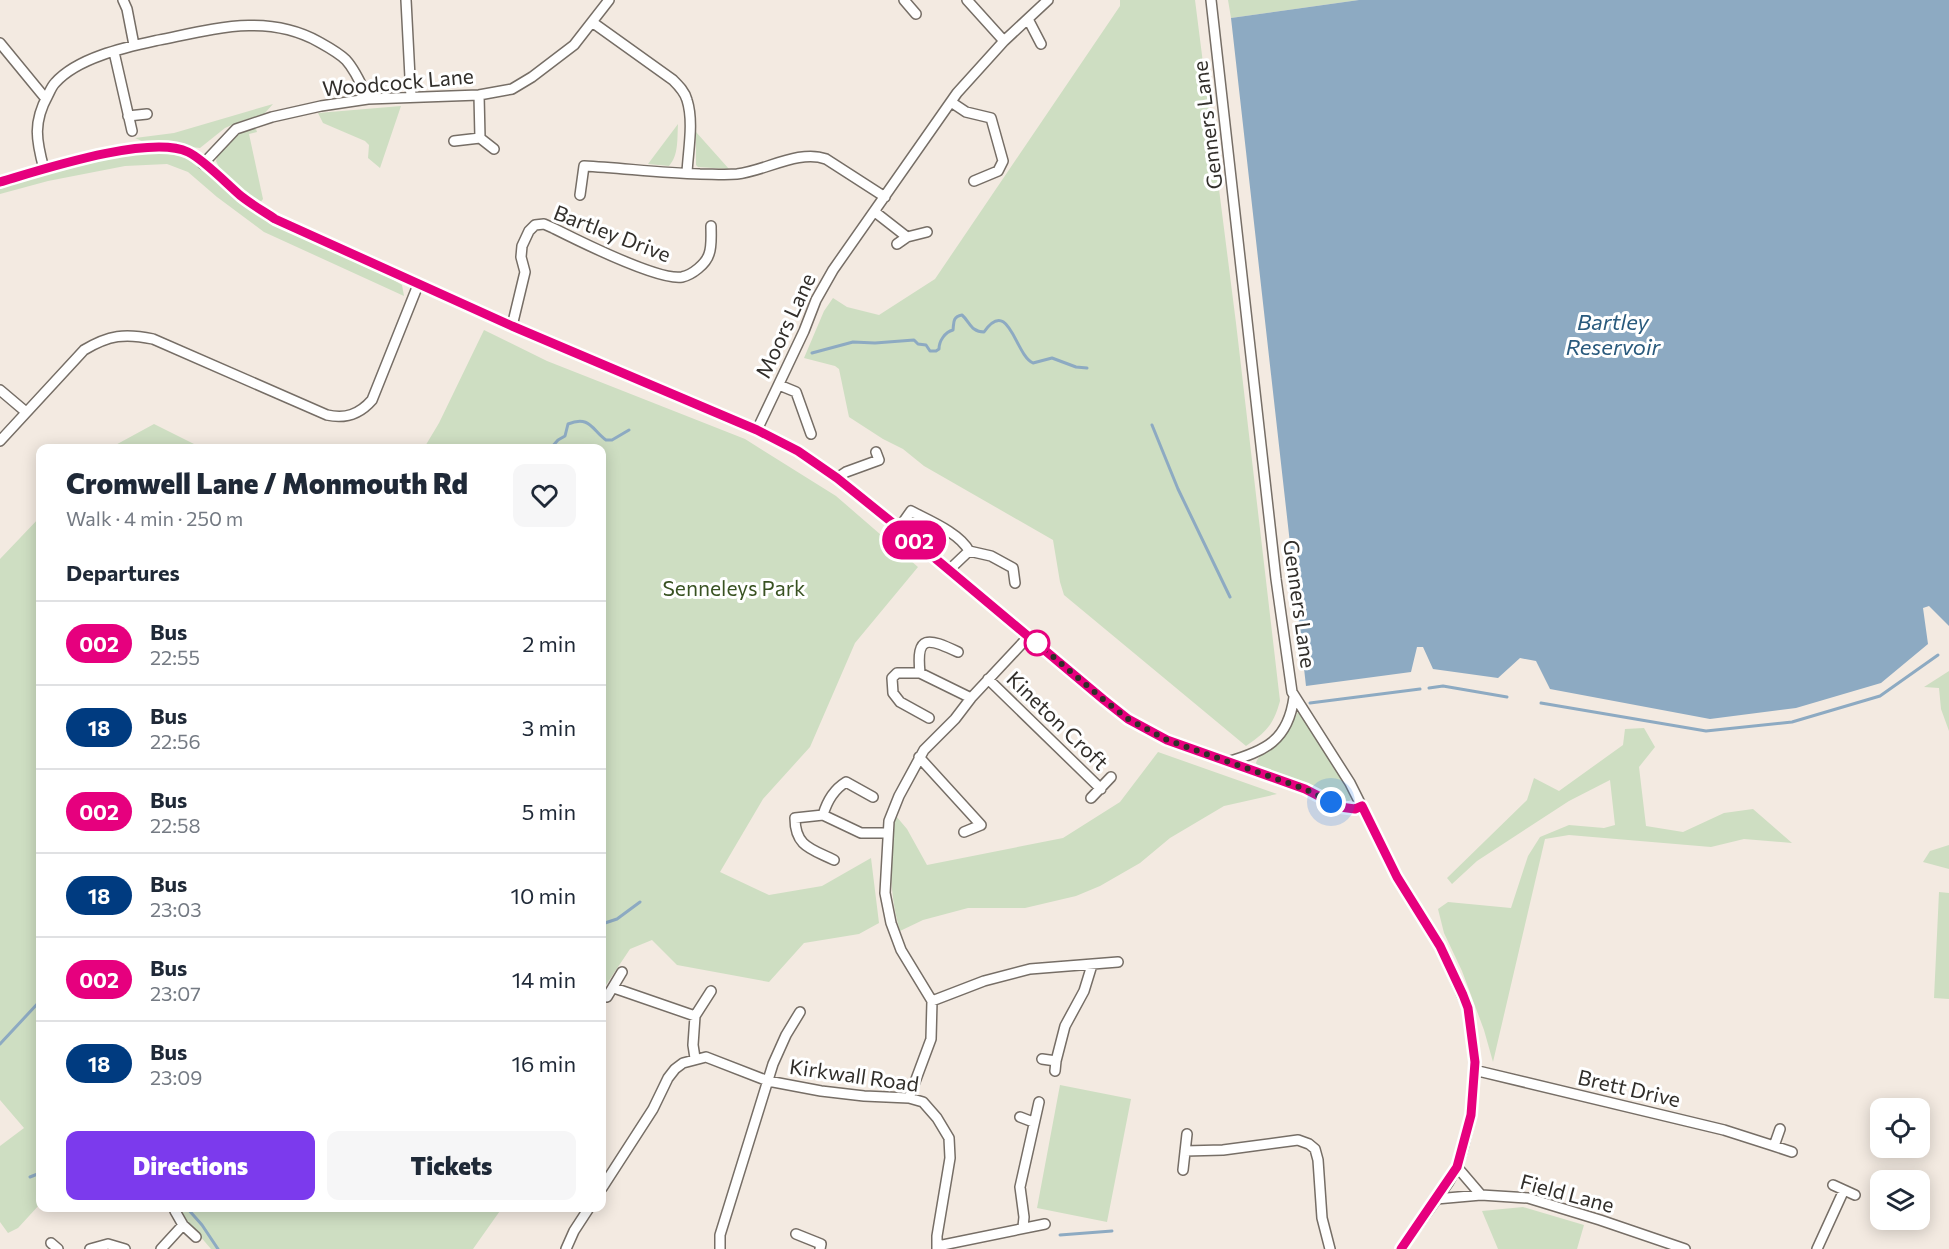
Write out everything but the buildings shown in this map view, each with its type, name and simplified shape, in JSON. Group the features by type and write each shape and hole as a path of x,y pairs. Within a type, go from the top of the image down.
{"street":[{"path":"123,0 134,45"},
{"path":"406,0 411,97"},
{"name":"Woodcock Lane","path":"203,164 236,129 272,117 368,99 479,95 512,89 532,78 574,45 609,0"},
{"path":"967,0 1004,41"},
{"name":"Moors Lane","path":"757,430 804,331 816,300 833,270 951,102 1004,41 1048,0"},
{"name":"Genners Lane","path":"1211,0 1276,579 1294,697 1350,783 1397,877 1440,946 1468,1008 1475,1062 1471,1115 1457,1167 1401,1249"},
{"path":"906,1 916,14"},
{"path":"1028,19 1041,44"},
{"path":"592,22 673,80 683,92 688,100 690,121 687,173"},
{"path":"44,169 37,136 38,114 55,83 90,60 134,45 233,26 263,25 288,29 311,37 345,59 358,77 368,99"},
{"path":"0,44 46,99"},
{"path":"114,52 132,131"},
{"path":"479,95 480,138"},
{"path":"951,102 966,112 991,118 1003,161 998,171 974,180"},
{"path":"128,116 147,114"},
{"path":"454,141 480,138 494,149"},
{"path":"0,182 96,155 135,149 179,149 188,152 243,197 275,219 418,285 757,430 798,451 837,478 899,528 1128,719 1167,740 1305,789 1340,807 1355,809 1362,806"},
{"path":"580,195 584,166 734,174 753,172 798,157 817,156 826,159 885,197"},
{"path":"875,212 907,237"},
{"name":"Bartley Drive","path":"512,326 525,272 521,257 522,246 529,231 536,225 544,224 614,257 670,277 683,277 701,266 709,255 711,226"},
{"path":"897,244 907,237 927,232"},
{"path":"0,441 84,350 97,342 125,335 153,339 327,415 342,418 354,414 372,400 418,285"},
{"path":"778,385 796,392 812,434"},
{"path":"0,390 26,412"},
{"path":"837,478 846,472 879,460 876,452"},
{"path":"899,528 911,511 952,534 966,544 969,551"},
{"path":"949,570 969,551"},
{"path":"969,551 991,556 1013,568 1015,583"},
{"path":"909,1098 931,1039 932,1001 901,950 891,923 885,893 889,821 919,758 1029,636"},
{"path":"920,673 918,655 928,641 935,641 958,652"},
{"path":"929,718 900,702 893,693 892,678 897,673 920,673 971,698"},
{"name":"Kineton Croft","path":"988,680 1101,789"},
{"path":"1227,762 1250,755 1275,741 1289,718 1294,697"},
{"path":"919,758 981,825 964,832"},
{"name":"Kineton Croft","path":"1091,798 1111,777"},
{"path":"823,815 836,789 846,782 873,797"},
{"path":"834,860 808,848 798,839 795,818 823,815 861,833 887,833"},
{"path":"932,1001 984,981 1030,969 1118,962"},
{"path":"1042,1059 1056,1066 1065,1026 1084,992 1092,965"},
{"path":"607,997 622,972"},
{"path":"614,988 695,1016"},
{"path":"606,1182 652,1109 668,1078 682,1063 695,1058 693,1045 695,1016 711,991"},
{"path":"720,1249 720,1235 773,1064 800,1012"},
{"path":"782,1019 791,1026"},
{"name":"Kirkwall Road","path":"695,1058 706,1057 768,1081 821,1091 909,1098 923,1102 937,1118 949,1138 950,1158 937,1236 938,1248"},
{"name":"Brett Drive","path":"1474,1070 1724,1130 1792,1152"},
{"path":"1023,1227 1020,1187 1039,1102"},
{"path":"1020,1117 1033,1122"},
{"path":"1774,1146 1780,1129"},
{"path":"1183,1170 1187,1134"},
{"path":"1185,1151 1223,1150 1298,1140 1309,1144 1315,1149 1318,1160 1322,1218 1330,1249"},
{"path":"1457,1167 1481,1195"},
{"path":"1833,1185 1855,1195"},
{"path":"1817,1249 1844,1190"},
{"name":"Field Lane","path":"1436,1199 1481,1195 1528,1198 1685,1249"},
{"path":"176,1212 183,1225 195,1237"},
{"path":"566,1249 586,1212"},
{"path":"938,1248 1023,1227 1045,1224"},
{"path":"161,1249 183,1225"},
{"path":"796,1234 821,1244 820,1249"},
{"path":"90,1249 108,1244 125,1249"}],"green space":[{"path":"1120,0 1195,0 1236,323 1280,701 1275,717 1268,728 1246,746 1064,595 1053,540 924,466 903,449 849,417 839,369 804,358 824,311 833,298 847,307 879,315 935,279 1120,6"},
{"path":"1228,0 1359,0 1231,18"},
{"path":"273,104 264,114 225,128 200,148 144,142 135,138 174,133"},
{"path":"401,106 380,168 368,158 369,145 365,141 323,123 318,113"},
{"path":"678,124 676,152 669,166 648,164"},
{"path":"255,126 257,132 249,134 263,199 260,203 222,173 216,161 218,154 234,135"},
{"path":"696,132 729,169 696,165"},
{"path":"162,153 191,160 237,199 269,222 392,279 402,285 404,296 264,232 188,172 167,164 125,166 48,181 0,194 0,185 60,168 121,156"},
{"name":"Senneleys Park","path":"484,330 547,361 745,439 836,496 918,567 855,643 810,747 763,799 720,872 769,895 822,886 871,858 879,923 859,934 804,943 769,982 677,965 652,940 630,949 606,985 606,444 426,444"},
{"path":"154,424 194,444 117,444"},
{"path":"36,521 36,1208 18,1228 8,1233 0,1222 0,1146 24,1128 0,1100 0,559"},
{"path":"1949,671 1949,731 1941,709 1939,688 1924,687"},
{"path":"1299,710 1347,787 1351,800 1345,802 1258,767 1256,763 1259,758 1281,740"},
{"path":"1644,728 1655,747 1639,767 1646,826 1683,832 1724,813 1753,809 1792,843 1744,839 1711,847 1569,835 1545,839 1493,1062 1462,971 1444,933 1438,909 1448,902 1511,908 1528,856 1540,837 1569,825 1604,828 1615,825 1610,780 1569,801 1477,861 1452,884 1447,878 1527,800 1534,778 1559,791 1623,745 1625,729"},
{"path":"1158,752 1277,794 1224,806 1170,838 1140,863 1100,886 1076,896 1025,908 968,908 923,920 900,931 891,873 891,843 896,816 907,829 927,865 1063,838 1120,802"},
{"path":"1949,845 1949,869 1923,862 1930,851"},
{"path":"1939,892 1949,893 1949,999 1934,998"},
{"path":"1060,1085 1131,1099 1107,1222 1037,1208"},
{"path":"1523,1207 1584,1225 1577,1249 1498,1249 1482,1211"},
{"path":"179,1212 499,1212 473,1249 211,1249"}],"water":[{"name":"Bartley Reservoir","path":"1359,0 1949,0 1949,626 1929,606 1923,608 1928,644 1881,683 1796,708 1710,719 1550,689 1536,661 1520,658 1498,678 1433,669 1423,647 1417,647 1411,672 1306,686 1231,18"}],"waterway":[{"path":"812,353 853,342 914,340 918,344 926,345 930,351 936,351 943,337 953,330 955,319 962,315 973,328 980,332 984,332 993,323 1000,321 1006,324 1021,350 1033,363 1052,358 1076,367 1087,368"},
{"path":"554,444 565,436 568,424 575,422 586,422 606,440 612,440 629,430"},
{"path":"1152,425 1178,489 1230,597"},
{"path":"1541,703 1706,731 1792,722 1880,696 1938,655"},
{"path":"1429,688 1443,686 1507,697"},
{"path":"1310,703 1420,689"},
{"path":"606,923 617,919 640,902"},
{"path":"0,1044 36,1005"},
{"path":"30,1177 36,1175"},
{"path":"191,1212 218,1249"},
{"path":"1060,1235 1112,1231"}],"bus line":[{"name":"002","path":"0,182 96,155 135,149 167,148 188,152 243,197 275,219 418,285 757,430 798,451 837,478 1104,700 1142,727 1167,740 1305,789 1340,807 1355,809 1362,806 1397,877 1440,946 1463,995 1468,1008 1475,1062 1471,1115 1464,1148 1457,1167 1401,1249"}],"route":[{"path":"1037,643 1128,719 1167,740 1305,789 1331,802"}]}
